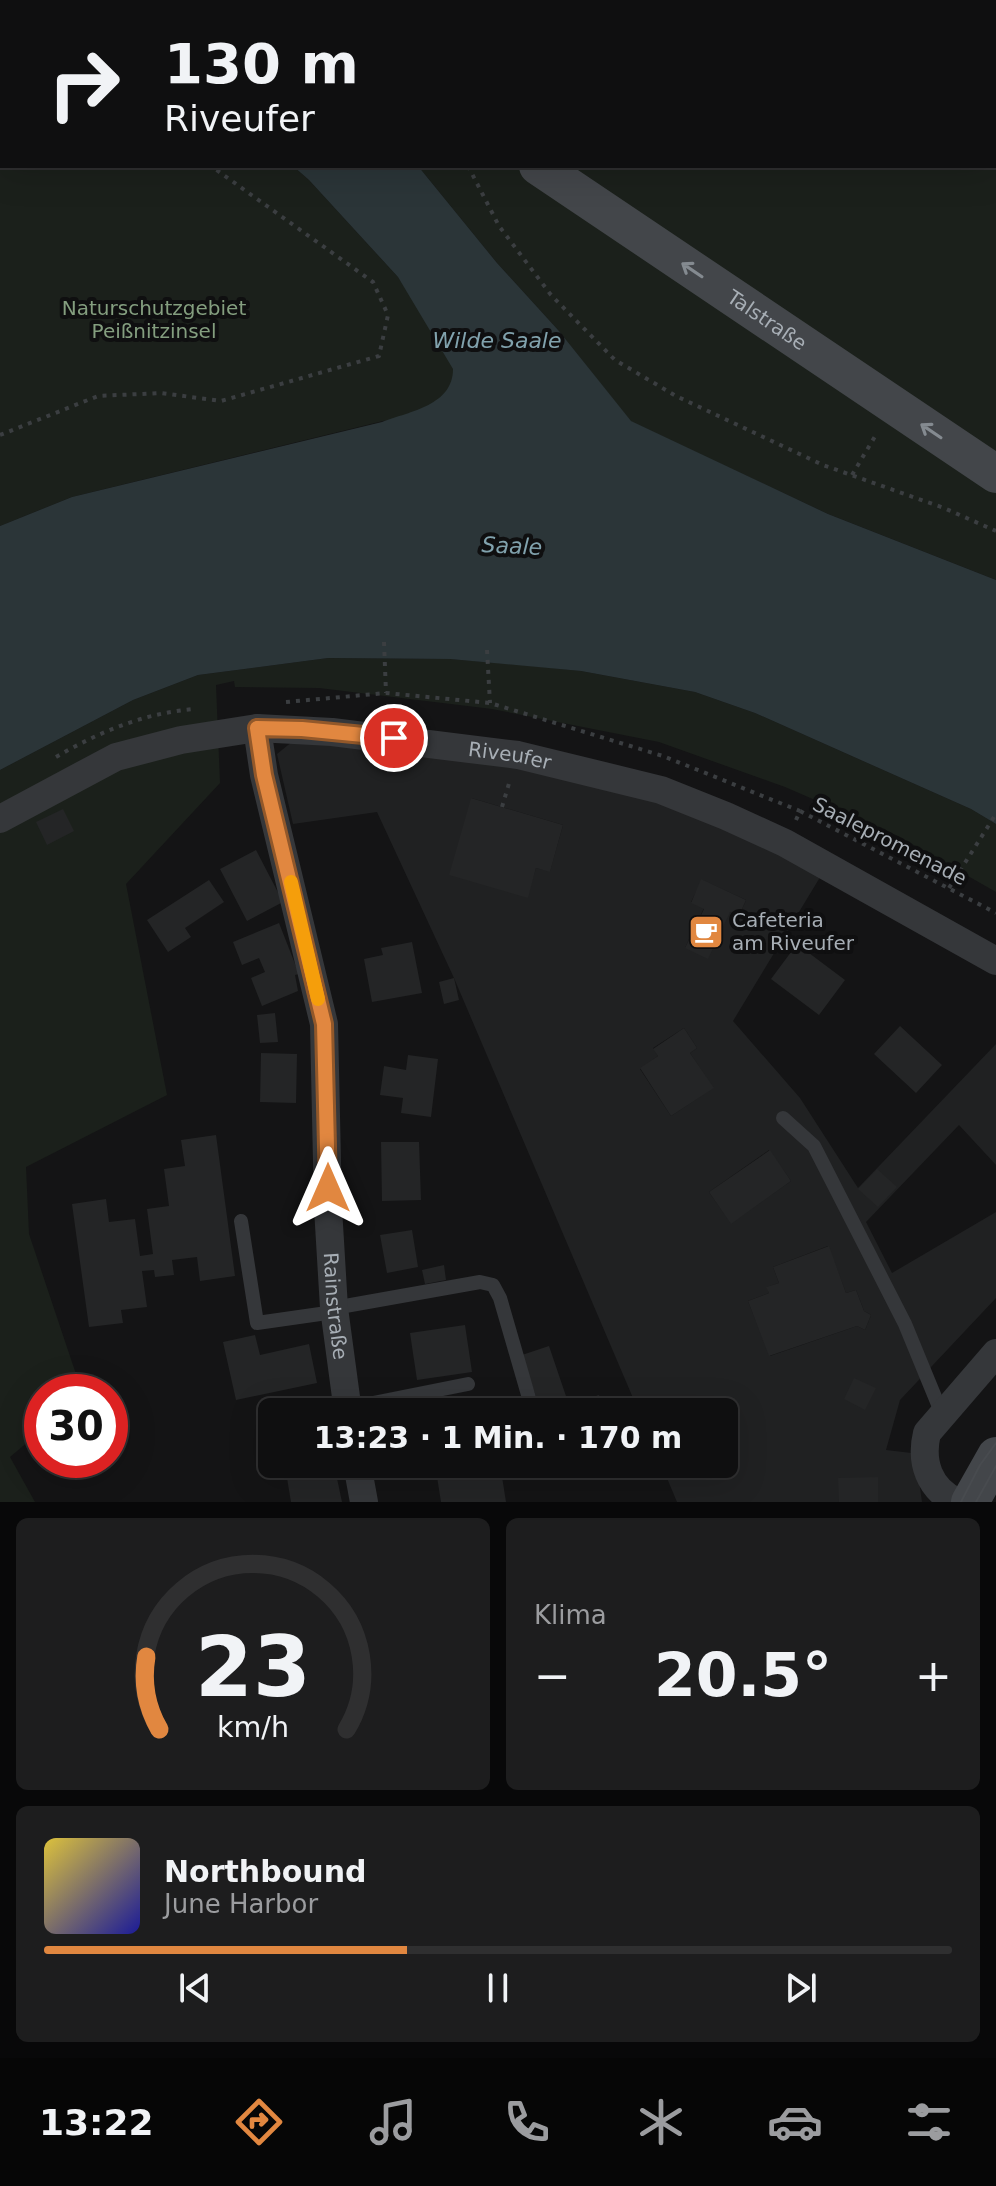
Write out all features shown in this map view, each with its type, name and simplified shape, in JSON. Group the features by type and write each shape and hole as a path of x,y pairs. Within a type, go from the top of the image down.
{"street":[{"name":"Talstraße","path":"541,168 996,474"},
{"name":"Riveufer","path":"0,819 116,757 181,740 257,728 332,732 532,758 661,790 785,843 996,961"},
{"name":"Rainstraße","path":"257,728 264,775 324,1024 328,1208 334,1310 346,1398"},
{"path":"957,1502 946,1497 933,1483 926,1466 924,1449 927,1433 996,1353"},
{"path":"970,1502 996,1456"},
{"path":"360,1478 364,1502"}],"lane":[{"path":"783,1118 814,1146 905,1324 942,1414"},
{"path":"241,1221 257,1323 480,1282 493,1285 500,1298 529,1398"},
{"path":"403,1398 468,1384"}],"path":[{"path":"0,435 98,396 161,393 221,401 379,356 388,315 373,282 214,168"},
{"path":"469,168 499,226 542,284 615,360 676,396 823,465 944,508 996,531"},
{"path":"852,475 894,406"},
{"path":"384,642 386,693"},
{"path":"487,650 490,703"},
{"name":"Saalepromenade","path":"785,843 800,811 996,913"},
{"path":"949,888 994,817"}],"shaded area":[{"path":"370,735 693,806 822,874 733,1021 800,1098 858,1188 996,1044 996,1165 959,1125 866,1222 892,1273 996,1212 996,1298 900,1400 886,1450 920,1454 918,1473 922,1502 677,1502 667,1478 738,1478 738,1398 633,1398 454,978 377,812 293,824 277,754 298,737","holes":["471,798 563,825 550,871 536,868 527,897","702,880 746,900 739,916 730,912 685,948 704,908 691,902","684,1028 697,1048 690,1053 713,1088 671,1116 640,1069 658,1056 653,1048","769,1150 791,1181 731,1223 709,1192","828,1246 846,1293 856,1290 864,1311 871,1315 865,1330 857,1326 770,1356 748,1301 769,1293 767,1287 779,1283 773,1267"]}],"green space":[{"name":"Naturschutzgebiet Peißnitzinsel","path":"0,168 295,168 398,277 431,327 460,343 451,415 383,421 72,497 0,526"},
{"path":"420,168 996,168 996,580 828,514 630,421 559,331 497,263"},
{"path":"328,658 450,659 581,671 695,692 755,713 971,809 996,824 996,892 896,835 785,787 659,742 492,709 319,688 235,687 234,681 216,685 220,783 126,884 167,1095 26,1167 29,1234 76,1374 24,1374 24,1445 10,1457 35,1502 0,1502 0,770 133,700 198,675"}],"water":[{"path":"295,168 420,168 497,263 559,331 631,421 828,514 996,580 996,824 971,809 755,713 695,692 581,671 450,659 328,658 198,675 133,700 0,770 0,526 72,497 382,422 428,405 446,391 453,369 398,277"}],"building":[{"path":"471,798 563,825 550,872 536,868 528,898 449,875"},
{"path":"63,809 74,831 47,845 36,822"},
{"path":"256,850 283,902 247,921 220,869"},
{"name":"Cafeteria am Riveufer","path":"701,879 746,900 739,916 730,912 708,959 685,948 704,909 691,903"},
{"path":"209,880 224,902 185,928 191,937 168,952 147,920"},
{"path":"279,923 299,974 295,975 298,991 262,1006 251,978 265,972 259,958 242,965 233,942"},
{"path":"412,942 422,993 372,1002 364,959 383,955 381,948"},
{"path":"797,944 845,980 819,1015 771,979"},
{"path":"454,978 459,1000 444,1004 439,982"},
{"path":"275,1013 278,1042 260,1043 257,1015"},
{"path":"900,1026 942,1065 916,1093 874,1054"},
{"path":"684,1028 697,1048 690,1053 714,1088 671,1116 640,1068 658,1056 653,1049"},
{"path":"261,1053 297,1054 296,1103 260,1102"},
{"path":"408,1055 438,1059 431,1117 401,1113 403,1098 380,1095 384,1066 406,1070"},
{"path":"216,1135 235,1276 200,1281 197,1257 172,1260 174,1275 155,1277 154,1270 142,1271 147,1307 121,1310 123,1323 89,1327 72,1204 106,1199 109,1222 135,1219 140,1256 153,1254 147,1209 169,1206 164,1169 185,1166 181,1140"},
{"path":"381,1142 419,1142 421,1200 382,1201"},
{"path":"770,1150 791,1181 731,1224 709,1192"},
{"path":"877,1169 897,1187 878,1207 858,1189"},
{"path":"412,1230 418,1267 387,1273 380,1235"},
{"path":"829,1246 846,1293 856,1290 864,1311 871,1315 865,1330 857,1326 769,1356 748,1301 769,1293 766,1287 779,1283 773,1267"},
{"path":"444,1265 446,1280 425,1284 422,1270"},
{"path":"465,1325 472,1372 417,1380 410,1333"},
{"path":"255,1335 260,1355 309,1344 317,1383 236,1400 223,1342"},
{"path":"549,1346 567,1398 536,1398 522,1355"},
{"path":"854,1378 876,1388 865,1410 844,1399"},
{"path":"878,1477 878,1502 839,1502 838,1478"},
{"path":"287,1478 337,1478 342,1502 291,1502"},
{"path":"437,1478 502,1478 506,1502 441,1502"}],"tram line":[{"path":"961,1502 980,1465 996,1443"},
{"path":"976,1502 996,1466"}],"slow traffic":[{"path":"291,882 318,999"}],"place":[{"name":"Cafeteria am Riveufer","path":"706,932"}],"route":[{"path":"328,1188 324,1024 264,775 257,728 394,738"}],"water label":[{"name":"Wilde Saale","path":"497,340"},
{"name":"Saale","path":"512,546"}]}
